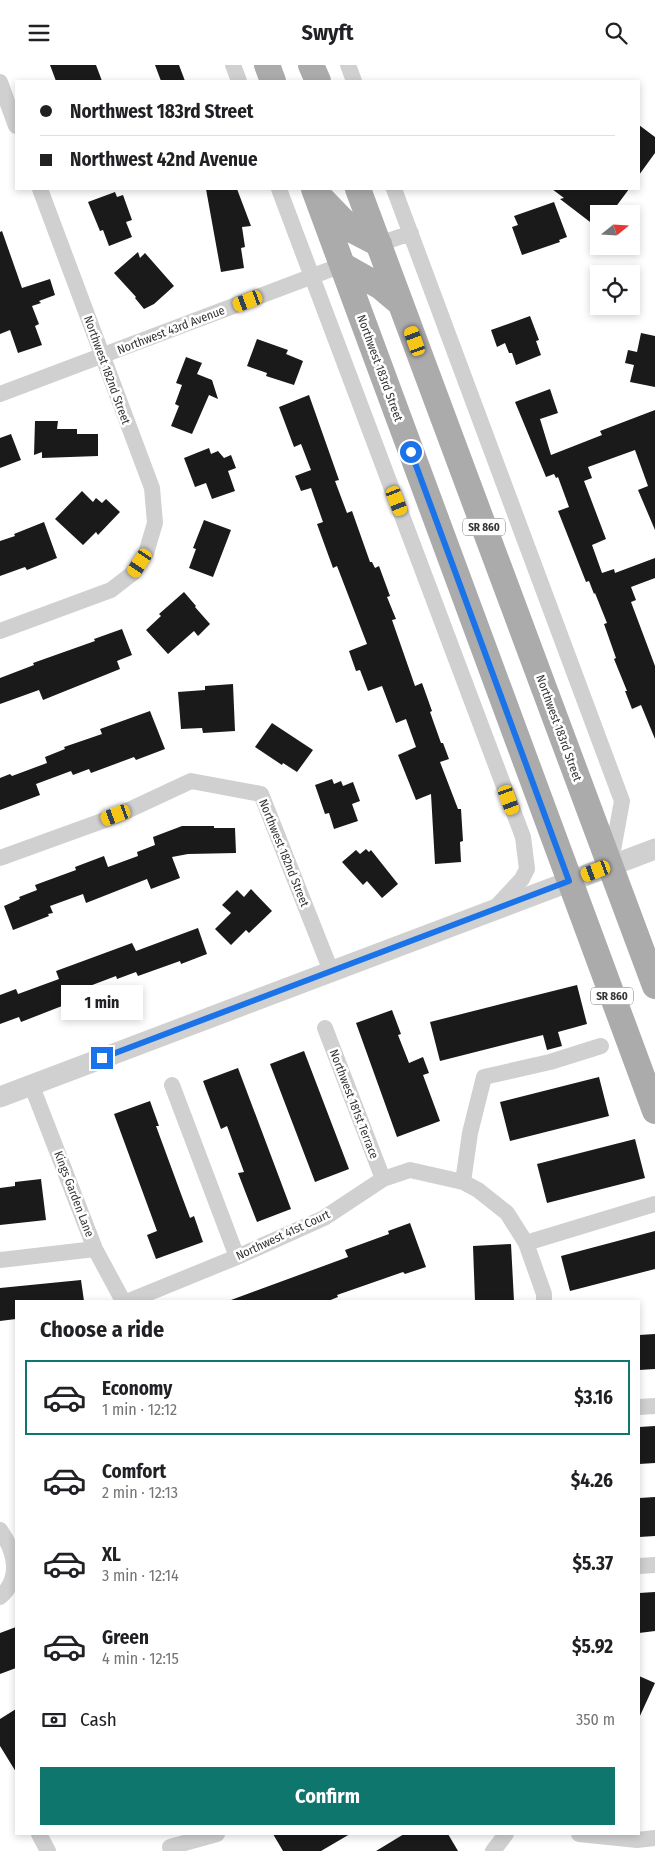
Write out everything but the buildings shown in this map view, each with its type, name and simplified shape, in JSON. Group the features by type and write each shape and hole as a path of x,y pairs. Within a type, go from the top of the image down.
{"main road":[{"path":"267,65 273,80"},
{"path":"312,65 318,80"},
{"name":"Northwest 183rd Street","path":"314,190 655,1111"},
{"path":"315,190 352,230 379,244"},
{"name":"Northwest 183rd Street","path":"358,190 655,986"},
{"path":"342,265 381,287 401,303"}],"street":[{"path":"233,65 239,80"},
{"path":"348,65 354,80"},
{"path":"0,82 15,123"},
{"name":"Northwest 182nd Street","path":"0,631 111,590 133,573 146,553 155,523 152,488 40,190"},
{"path":"280,190 523,837 527,869 522,879 494,909"},
{"path":"394,190 622,801 610,865"},
{"path":"379,244 411,233"},
{"name":"Northwest 43rd Avenue","path":"0,394 342,265"},
{"name":"Northwest 182nd Street","path":"0,858 116,815 191,781 261,794 331,971"},
{"path":"0,1097 655,849"},
{"name":"Northwest 181st Terrace","path":"325,1029 383,1179"},
{"path":"544,1300 544,1294 526,1243 507,1213 463,1182 470,1133 484,1077 550,1062 601,1046"},
{"name":"Kings Garden Lane","path":"32,1085 95,1249 122,1300"},
{"path":"172,1085 237,1257"},
{"name":"Northwest 41st Court","path":"131,1300 237,1257 324,1218 383,1179 410,1170 463,1182"},
{"path":"526,1243 655,1204"},
{"path":"0,1260 95,1249"},
{"path":"640,1407 655,1406"},
{"path":"0,1530 9,1543 15,1566 8,1590 0,1597"},
{"path":"640,1567 655,1565"},
{"path":"40,1835 48,1851"},
{"path":"165,1844 212,1835"},
{"path":"493,1851 505,1835"},
{"path":"589,1835 650,1843"}],"route":[{"path":"102,1058 569,881 411,452"}]}
